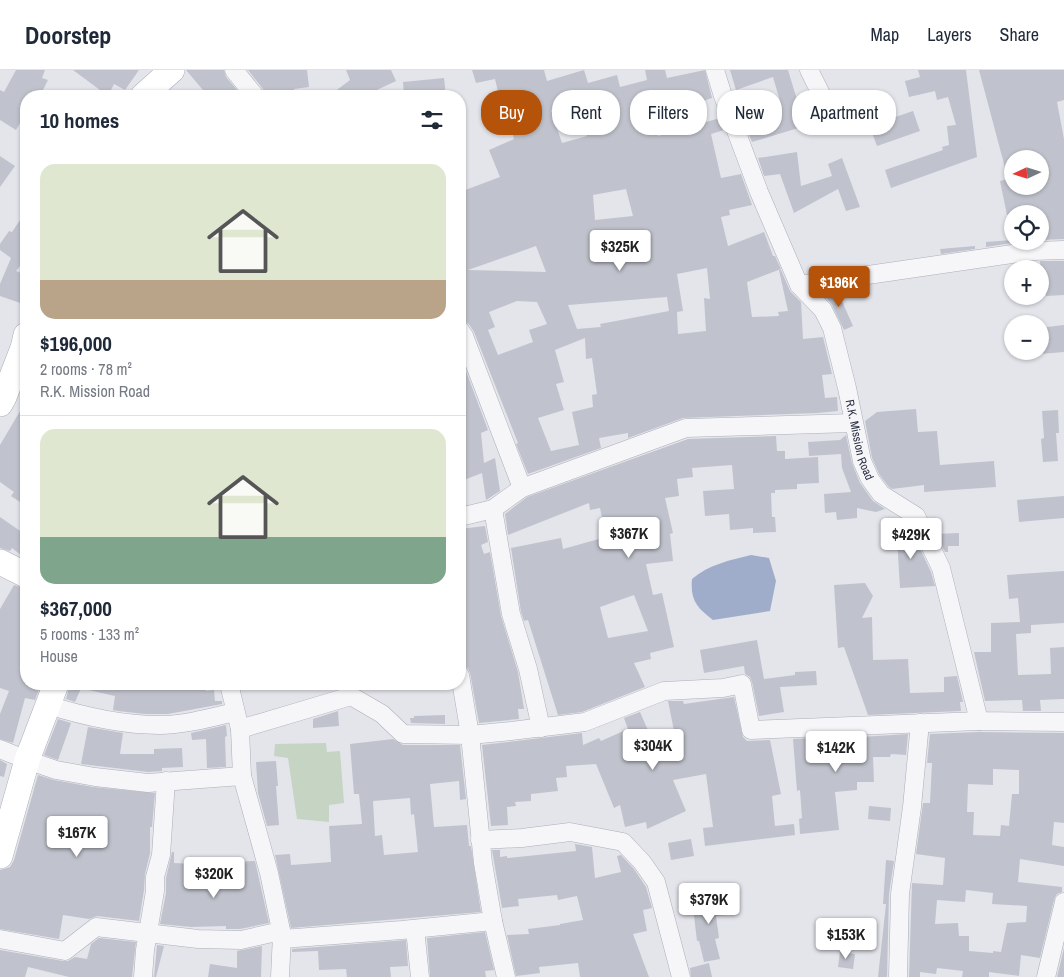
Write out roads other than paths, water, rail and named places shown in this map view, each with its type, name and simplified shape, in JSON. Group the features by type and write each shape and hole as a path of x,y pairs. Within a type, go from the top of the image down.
{"street":[{"path":"150,90 172,70"},
{"path":"234,70 251,90"},
{"name":"R.K. Mission Road","path":"715,70 759,192 799,285 823,310 832,328 862,461 870,479 880,494 916,516 941,568 979,721"},
{"path":"809,70 819,90"},
{"path":"799,285 1033,251 1064,250"},
{"path":"466,341 522,488"},
{"path":"2,399 20,372"},
{"path":"466,516 493,509 522,488 686,428 853,424"},
{"path":"493,509 511,614 528,669 541,728"},
{"path":"0,562 20,572"},
{"path":"0,856 4,829 52,694 73,713 123,723 160,725 189,722 238,721 351,696 382,714 403,734 470,735 585,722 664,691 723,688 742,684 750,730 979,721 1064,722"},
{"path":"230,690 238,721 242,776 269,873 282,935 280,977"},
{"path":"462,690 470,735 480,840 493,921 506,977"},
{"path":"898,977 900,894 912,807 920,723"},
{"path":"0,749 56,770 148,783 242,776"},
{"path":"143,977 155,877 161,855 166,781"},
{"path":"480,840 570,832 623,842 642,862 656,882 681,977"},
{"path":"1046,977 1064,902"},
{"path":"0,939 65,951 96,927 198,938 240,940 282,935 415,928 493,921"},
{"path":"415,928 420,977"}],"water":[{"path":"751,555 769,558 776,581 770,611 713,620 696,603 692,593 692,579 712,567"}]}
